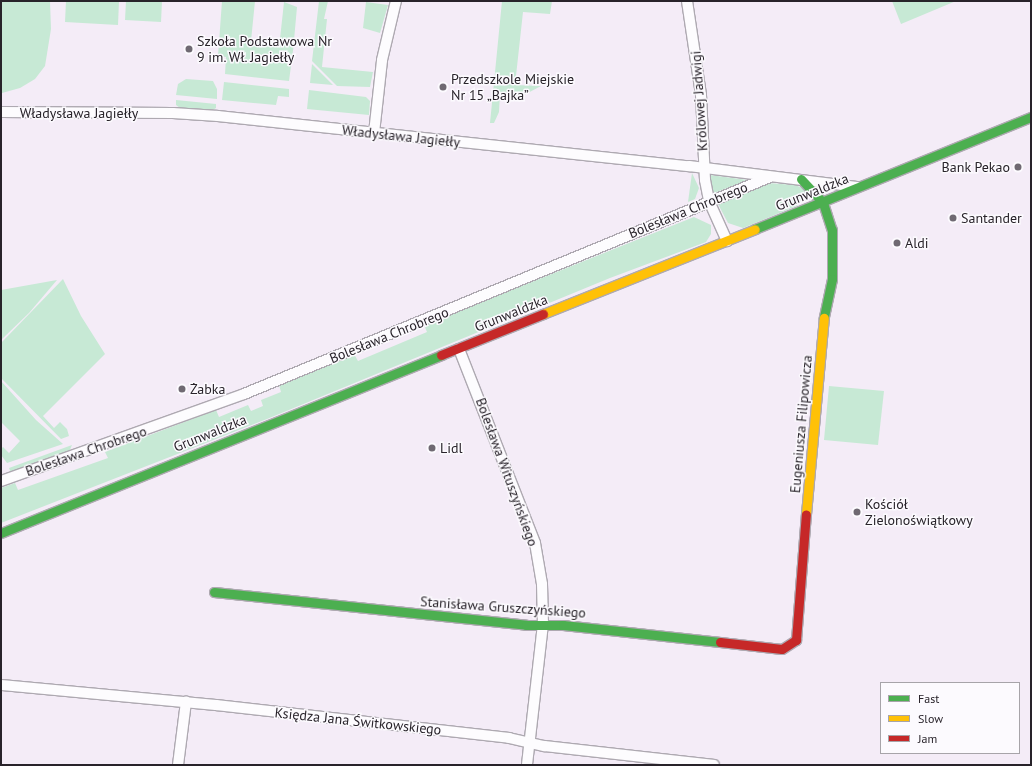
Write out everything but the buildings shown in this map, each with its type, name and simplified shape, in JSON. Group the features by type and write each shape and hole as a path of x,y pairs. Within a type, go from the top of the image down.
{"street":[{"path":"374,133 382,60 396,1"},
{"name":"Królowej Jadwigi","path":"687,1 701,95 704,168 710,201 727,241"},
{"name":"Władysława Jagiełły","path":"1,112 173,113 704,168 859,187"},
{"name":"Grunwaldzka","path":"1,532 459,349 1031,117"},
{"name":"Bolesława Chrobrego","path":"1,481 244,394 772,176"},
{"path":"801,179 823,202"},
{"name":"Eugeniusza Filipowicza","path":"789,646 796,640 798,632 801,569 824,320 832,279 832,230 823,202"},
{"name":"Bolesława Wituszyńskiego","path":"459,349 535,543 542,584 543,624 527,765"},
{"name":"Stanisława Gruszczyńskiego","path":"214,592 342,607 531,625 543,624 782,649 789,646"},
{"name":"Księdza Jana Świtkowskiego","path":"1,685 186,702 714,765"},
{"path":"178,765 186,702"}],"green space":[{"path":"1,1 50,1 51,29 45,66 35,79 20,88 2,93"},
{"path":"66,1 119,1 118,25 65,22"},
{"path":"126,1 162,1 161,22 125,20"},
{"path":"222,1 255,1 251,41 294,43 289,81 225,74 226,57 218,56"},
{"path":"319,1 328,1 324,19 327,19 322,67 373,72 370,87 337,86 312,61"},
{"path":"502,1 552,1 550,14 523,12 515,85 541,86 524,95 510,96 509,93 500,93 499,112 494,123 490,123"},
{"path":"892,1 956,1 901,24"},
{"path":"284,2 297,7 294,40 280,39"},
{"path":"366,2 388,5 380,33 363,28"},
{"path":"312,64 333,85 310,83"},
{"path":"186,79 213,81 217,89 217,99 176,95 178,84"},
{"path":"224,82 289,89 289,97 278,96 276,105 222,100"},
{"path":"309,90 366,97 370,101 369,115 307,109"},
{"path":"176,100 216,104 216,108 211,111 180,108 176,105"},
{"path":"692,173 699,188 695,199 688,202"},
{"path":"710,175 748,180 714,193 708,180"},
{"path":"768,183 795,185 805,189 808,194 797,206 743,228 728,223 718,204 722,199"},
{"path":"694,217 711,225 711,234 706,242 610,278 267,419 1,523 1,488 15,483 18,490 108,458 105,452 216,410 219,417 248,405 251,411 263,406 261,400 281,392 279,385 354,354 358,361 427,332 424,325"},
{"path":"63,279 81,316 105,354 43,416 54,428 60,422 67,429 69,436 61,439 1,378 1,343"},
{"path":"57,280 29,313 1,340 1,290"},
{"path":"1,381 36,420 63,444 7,463 1,455 1,449 3,447 9,453 20,441 1,422"},
{"path":"829,386 884,391 878,445 824,440"},
{"path":"72,445 69,452 11,473 9,468"}],"traffic: fast":[{"path":"755,229 1031,117"},
{"path":"801,179 823,203 832,230 832,279 824,318"},
{"path":"1,533 441,355"},
{"path":"214,592 526,625 563,625 720,642"}],"traffic: slow":[{"path":"543,314 755,229"},
{"path":"806,514 824,318"}],"traffic: jam":[{"path":"441,355 543,314"},
{"path":"720,642 782,649 796,640 806,514"}],"place":[{"name":"Szkoła Podstawowa Nr 9 im. Wł. Jagiełły","path":"189,49"},
{"name":"Przedszkole Miejskie Nr 15 „Bajka”","path":"443,87"},
{"name":"Bank Pekao","path":"1018,167"},
{"name":"Santander","path":"953,218"},
{"name":"Aldi","path":"897,243"},
{"name":"Żabka","path":"182,389"},
{"name":"Lidl","path":"432,448"},
{"name":"Kościół Zielonoświątkowy","path":"857,512"}]}
